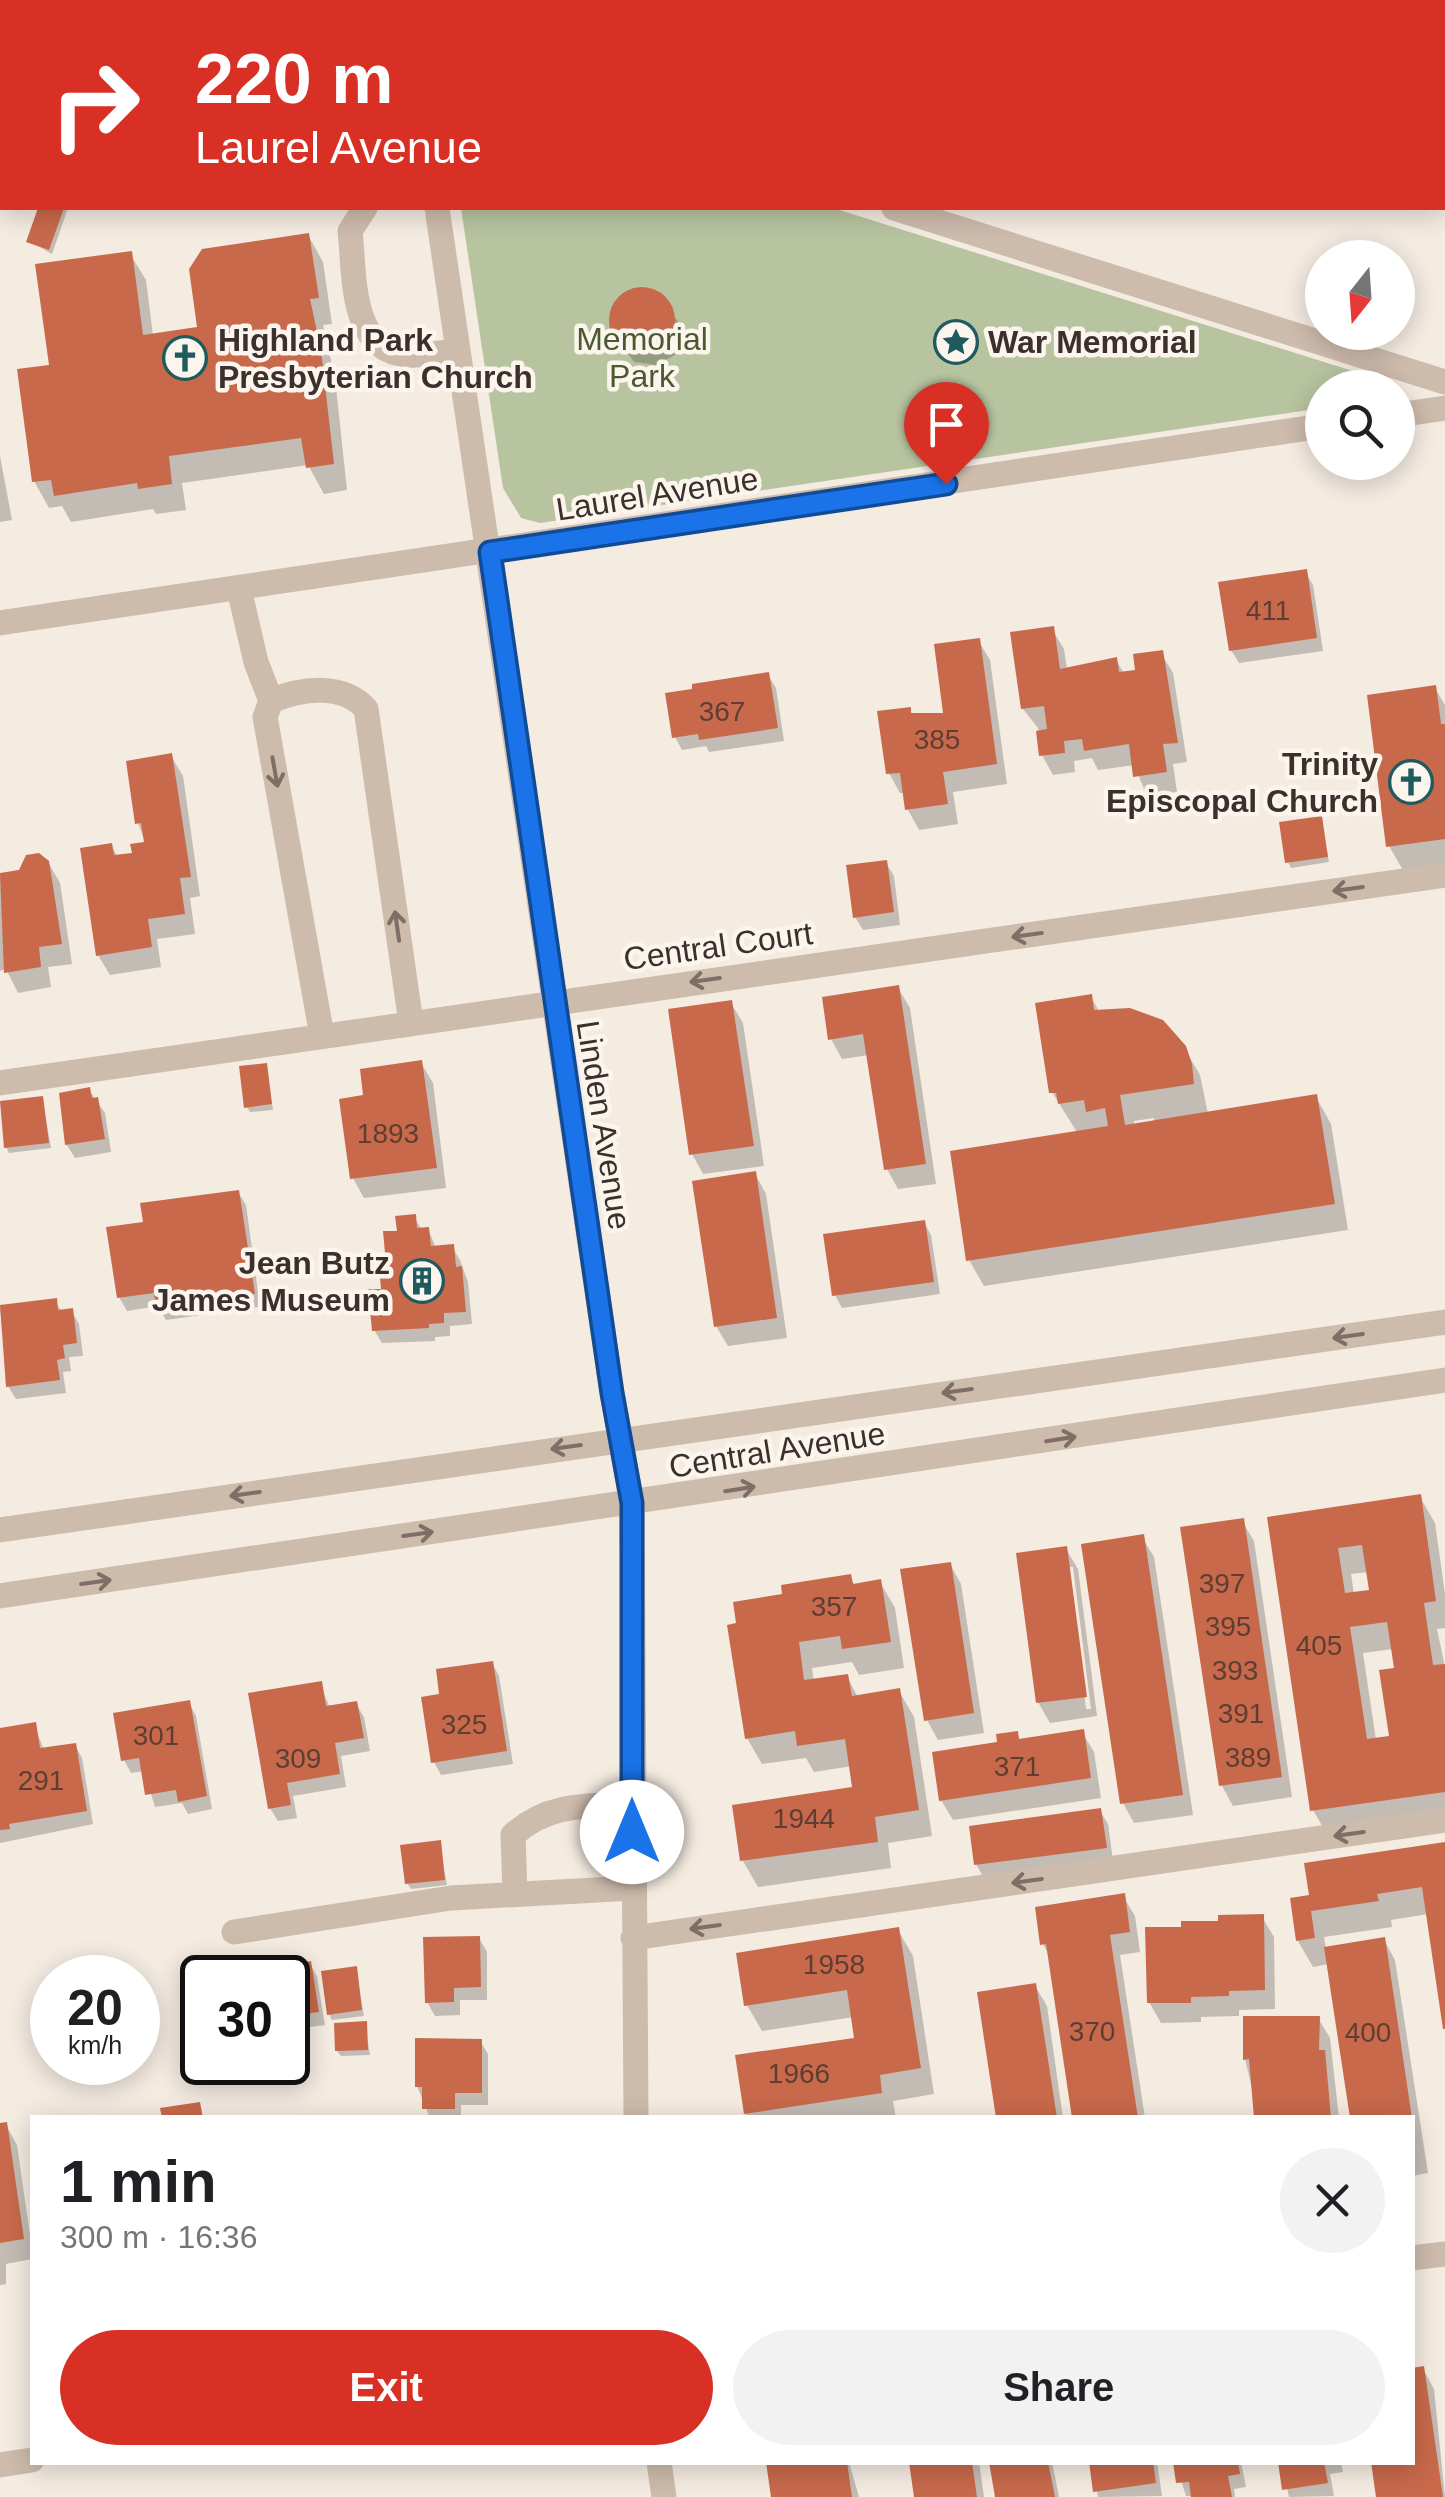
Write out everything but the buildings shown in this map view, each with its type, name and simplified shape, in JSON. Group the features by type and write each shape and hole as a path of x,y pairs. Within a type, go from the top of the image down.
{"street":[{"path":"364,210 350,230 362,325 376,344 405,355 456,351"},
{"name":"Linden Avenue","path":"436,210 619,1440 632,1503 636,2115"},
{"path":"900,210 1445,382"},
{"path":"1415,412 1445,408"},
{"name":"Laurel Avenue","path":"0,623 1305,429"},
{"path":"239,589 256,662 271,702 265,717 322,1036"},
{"path":"271,702 288,695 339,690 354,696 366,709 411,1023"},
{"name":"Central Court","path":"0,1083 1445,875"},
{"name":"Central Avenue","path":"0,1530 1445,1322"},
{"name":"Central Avenue","path":"0,1596 1445,1380"},
{"path":"515,1893 514,1834 530,1819 560,1807 632,1804"},
{"path":"633,1938 1445,1820"},
{"path":"234,1932 515,1893 633,1888"},
{"path":"1415,2258 1445,2254"},
{"path":"0,2464 30,2460"},
{"path":"659,2465 664,2497"}],"green space":[{"name":"Memorial Park","path":"461,210 839,210 1349,370 1305,370 1305,410 540,523 521,518 503,488"}],"place":[{"name":"War Memorial","path":"956,342"},
{"name":"Highland Park Presbyterian Church","path":"185,358"},
{"name":"Trinity Episcopal Church","path":"1411,782"},
{"name":"Jean Butz James Museum","path":"422,1281"}],"route":[{"path":"632,1832 632,1503 619,1440 553,1002 490,552 946,484"}]}
